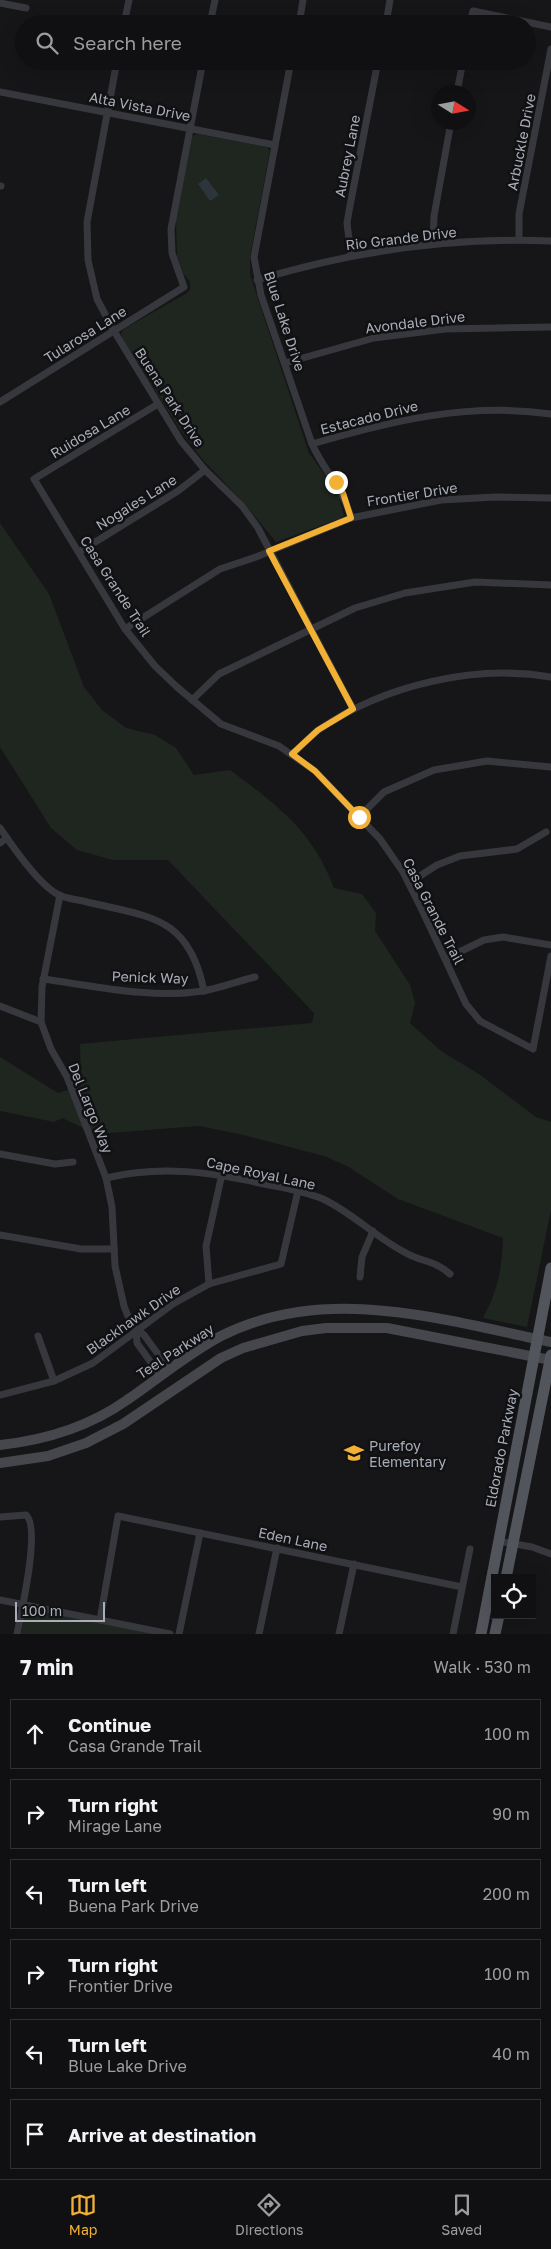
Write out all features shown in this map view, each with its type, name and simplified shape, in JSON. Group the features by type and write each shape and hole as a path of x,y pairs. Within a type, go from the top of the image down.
{"main road":[{"name":"Eldorado Parkway","path":"481,1634 551,1268"},
{"name":"Teel Parkway","path":"0,1445 42,1438 74,1429 126,1401 160,1375 222,1336 268,1319 299,1313 323,1309 368,1308 407,1313 551,1342"},
{"path":"299,1313 302,1332"},
{"path":"402,1331 407,1313"},
{"path":"0,1463 48,1456 86,1442 122,1424 214,1362 243,1348 302,1332 326,1328 387,1328 551,1358 507,1574"},
{"path":"169,1369 181,1383"},
{"path":"160,1375 172,1390"},
{"path":"495,1634 498,1619"}],"street":[{"path":"126,15 129,0"},
{"path":"212,15 215,0"},
{"path":"300,15 303,0"},
{"path":"388,15 390,0"},
{"path":"0,3 26,8"},
{"path":"472,15 473,11 492,15"},
{"path":"536,24 551,27"},
{"name":"Arbuckle Drive","path":"519,240 520,214 551,49"},
{"name":"Buena Park Drive","path":"115,70 87,222 86,240 94,290 114,331 181,441 205,470 242,506 258,528 353,709"},
{"path":"189,129 201,70"},
{"name":"Blue Lake Drive","path":"289,70 254,257 257,280 312,444 322,464 343,493 351,518"},
{"name":"Aubrey Lane","path":"351,256 347,223 376,70"},
{"path":"458,85 461,70"},
{"name":"Alta Vista Drive","path":"0,92 275,145"},
{"name":"Tularosa Lane","path":"0,402 184,287 172,253 171,229 189,129"},
{"path":"433,243 434,216 450,130"},
{"name":"Rio Grande Drive","path":"257,280 351,256 433,243 519,240 551,241"},
{"name":"Avondale Drive","path":"284,363 374,338 445,329 551,327"},
{"name":"Ruidosa Lane","path":"34,479 158,404"},
{"name":"Estacado Drive","path":"312,444 378,424 435,414 487,410 551,414"},
{"name":"Nogales Lane","path":"79,552 178,491 205,470"},
{"name":"Casa Grande Trail","path":"34,479 125,629 156,666 221,724 279,746 315,771 380,839 408,883 466,1004 480,1021 534,1049 551,956"},
{"name":"Frontier Drive","path":"125,629 220,569 351,518 441,500 496,496 551,498"},
{"path":"192,700 218,674 355,608 405,593 475,582 551,586"},
{"path":"292,754 318,730 353,709 413,686 472,675 530,674 551,678"},
{"path":"359,817 384,792 434,770 487,761 551,767"},
{"path":"0,828 32,871 60,896 143,914 168,925 187,945 200,975 204,991"},
{"path":"408,883 437,865 460,856 517,849 546,832"},
{"path":"0,843 7,838"},
{"name":"Del Largo Way","path":"60,896 44,979 41,1022 51,1049 67,1077 106,1178 112,1207 118,1283 124,1306 131,1324 144,1335 169,1369"},
{"path":"445,959 484,940 503,937 551,945"},
{"name":"Penick Way","path":"44,979 131,991 204,991 255,977"},
{"path":"0,1006 41,1022"},
{"path":"0,1154 55,1164 73,1162"},
{"name":"Cape Royal Lane","path":"106,1178 147,1171 182,1170 222,1174 298,1191 338,1208 405,1253 438,1264 450,1274"},
{"path":"210,1284 206,1246 222,1174"},
{"name":"Blackhawk Drive","path":"0,1395 54,1382 93,1363 172,1304 210,1284 281,1264 298,1191"},
{"path":"360,1277 362,1257 373,1231"},
{"path":"0,1235 81,1249 114,1249"},
{"name":"Del Largo Way","path":"136,1330 138,1343 160,1375"},
{"path":"38,1336 54,1382"},
{"path":"0,1517 26,1515 30,1518 30,1564 18,1634"},
{"name":"Eden Lane","path":"100,1620 118,1516 462,1587"},
{"path":"179,1634 200,1533"},
{"path":"498,1541 513,1543 551,1554"},
{"path":"259,1634 277,1548"},
{"path":"453,1634 470,1549"},
{"path":"339,1634 354,1564"},
{"path":"0,1600 170,1634"}],"shaded area":[{"path":"197,134 267,147 270,151 250,256 250,275 309,453 337,492 344,516 276,542 244,503 203,460 179,428 122,338 121,333 124,329 187,293 190,289 190,282 183,273 177,256 176,219 192,136"},
{"path":"206,178 219,195 210,201 198,184"},
{"path":"0,523 49,594 84,687 102,710 126,728 155,735 176,748 194,775 230,770 278,808 292,821 315,850 334,888 362,894 376,913 375,931 410,985 415,1003 410,1023 441,1051 479,1074 536,1117 551,1122 551,1210 527,1327 483,1318 498,1279 502,1260 503,1238 398,1199 347,1166 324,1156 244,1135 199,1126 96,1134 62,1118 54,1122 0,1111 0,1057 58,1093 81,1086 80,1044 312,1023 314,1013 168,860 113,860 77,850 51,828 0,747"},
{"path":"26,1608 156,1634 21,1634"}],"place":[{"name":"Purefoy Elementary","path":"354,1453"}],"route":[{"path":"336,482 348,505 351,518 312,532 269,551 353,709 318,730 292,754 315,771 359,817"}]}
